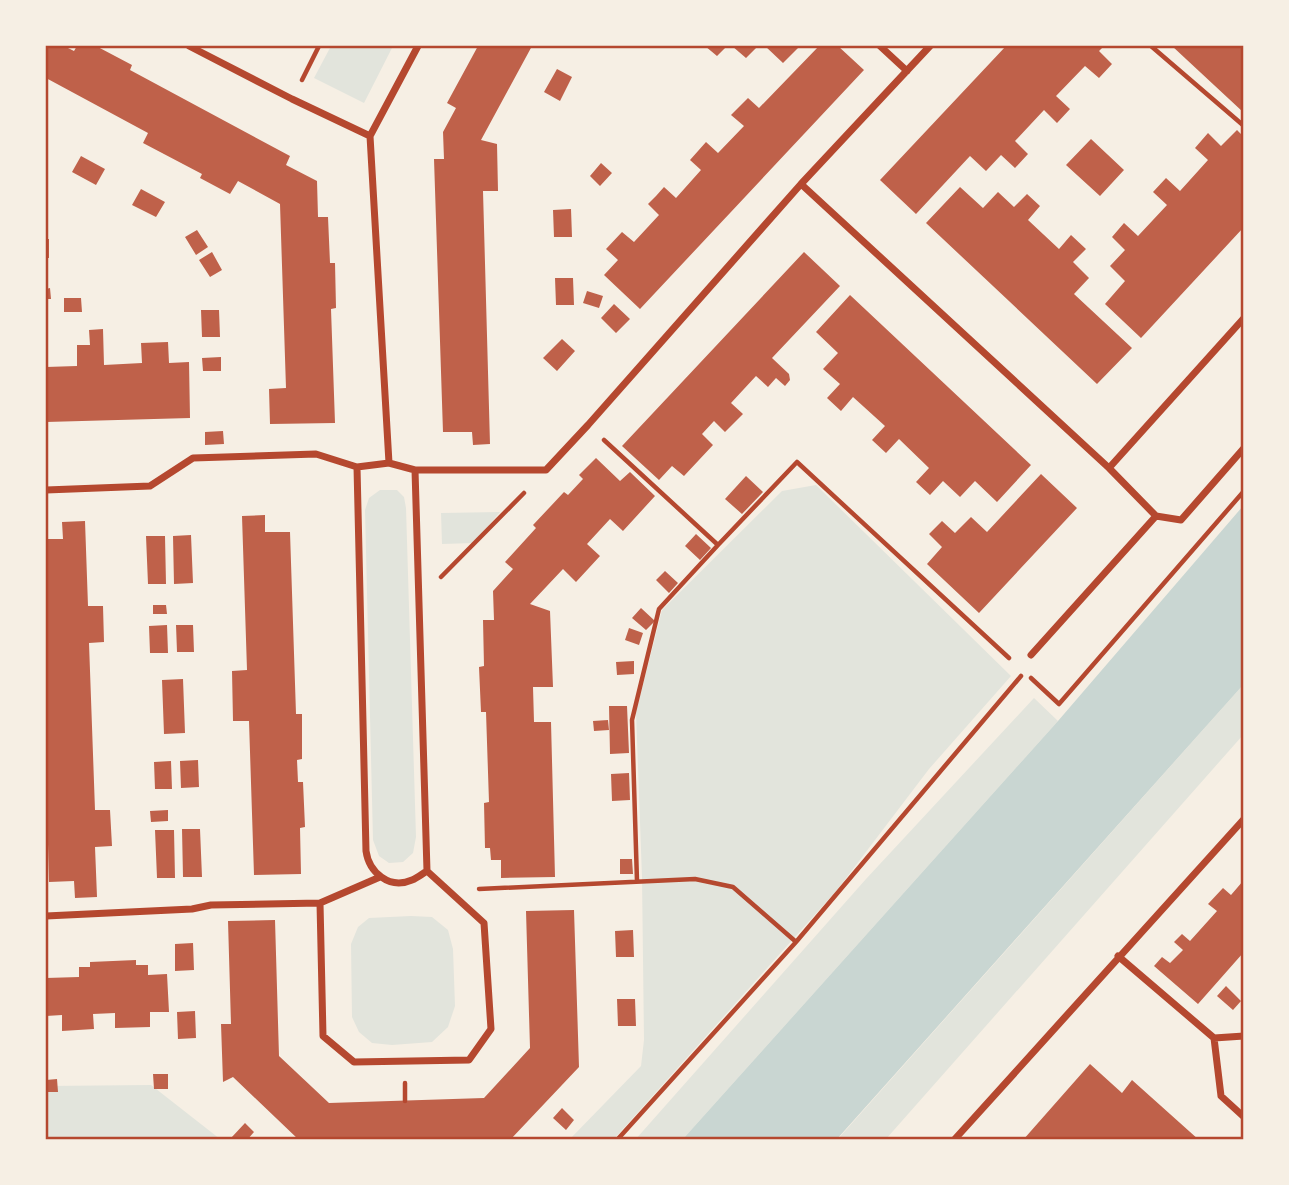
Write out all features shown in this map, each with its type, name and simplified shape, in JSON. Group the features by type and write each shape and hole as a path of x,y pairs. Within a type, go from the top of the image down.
{"street":[{"path":"189,46 370,136"},
{"path":"389,463 370,136 418,46"},
{"path":"880,46 907,71"},
{"path":"46,490 150,486 192,458 316,454 357,467 389,463 415,470 546,470 801,184 930,46"},
{"path":"801,184 1109,468 1156,516 1181,520 1244,449"},
{"path":"1109,468 1244,318"},
{"path":"357,467 368,865 380,877 394,882 410,882 427,871"},
{"path":"320,902 323,1035 354,1062 469,1060 491,1029 484,923 427,871 415,470"},
{"path":"1031,655 1156,516"},
{"path":"954,1139 1244,819"},
{"path":"46,916 191,909 211,905 320,902 380,877"},
{"path":"1118,956 1214,1038 1221,1096 1244,1117"},
{"path":"1214,1038 1244,1036"}],"path":[{"path":"292,99 319,46"},
{"path":"1151,46 1244,126"},
{"path":"588,425 718,545"},
{"path":"637,881 632,720 659,608 797,461 1015,663"},
{"path":"420,599 546,470"},
{"path":"617,1139 796,942 1024,673 1059,704 1244,491"},
{"path":"450,891 695,879 733,887 796,942"}],"shaded area":[{"path":"331,46 393,46 364,103 314,78"},
{"path":"816,485 1011,676 929,769 837,890 614,1139 569,1140 641,1066 644,1040 642,877 636,712 662,610 782,491"},
{"path":"380,490 397,490 404,497 406,508 416,837 413,853 403,862 389,863 379,856 373,840 365,510 369,498"},
{"path":"1243,506 1243,685 837,1139 683,1139 1058,721"},
{"path":"500,512 474,543 442,544 441,513"},
{"path":"1243,685 1243,735 886,1139 837,1140"},
{"path":"1034,698 1058,721 683,1139 635,1140 866,879"},
{"path":"432,917 448,930 453,949 455,1006 448,1027 432,1042 392,1045 372,1043 359,1032 352,1017 351,944 358,927 369,918"},
{"path":"151,1085 220,1139 46,1139 46,1086"}],"building":[{"path":"46,46 64,46 74,51 77,46 96,46 132,65 130,70 290,156 286,165 317,181 318,217 328,217 330,263 335,263 336,308 331,309 335,423 270,424 269,389 286,388 280,204 238,181 230,194 200,178 202,174 143,143 148,133 46,78"},
{"path":"478,46 532,46 481,140 497,144 498,191 483,191 490,444 473,445 472,432 443,432 434,159 444,159 443,132 456,108 447,103"},
{"path":"705,46 727,46 717,56"},
{"path":"732,46 758,46 746,58"},
{"path":"765,46 800,46 783,63"},
{"path":"819,46 838,46 864,70 640,309 604,275 618,260 606,249 622,232 634,242 659,215 648,204 664,187 676,198 701,170 690,160 706,142 718,153 744,126 731,115 748,98 759,108"},
{"path":"1006,46 1104,46 1099,51 1112,64 1099,78 1085,66 1056,96 1070,109 1057,123 1044,110 1015,141 1028,154 1015,168 1001,155 986,171 970,156 916,214 880,180"},
{"path":"1172,46 1243,46 1243,112"},
{"path":"557,69 572,77 560,101 544,92"},
{"path":"1237,130 1243,136 1243,228 1141,338 1105,304 1125,281 1110,266 1125,250 1112,237 1124,223 1138,236 1167,205 1153,192 1166,178 1180,191 1208,160 1195,148 1208,133 1221,146"},
{"path":"1091,139 1124,170 1100,196 1066,165"},
{"path":"81,156 105,169 96,185 72,172"},
{"path":"601,163 612,173 600,186 590,176"},
{"path":"960,187 983,208 998,192 1014,207 1027,194 1040,206 1028,220 1059,249 1071,235 1086,249 1073,262 1089,278 1074,294 1132,348 1097,384 926,223"},
{"path":"141,189 165,202 156,217 132,205"},
{"path":"571,209 572,237 554,237 553,210"},
{"path":"197,230 208,247 196,255 185,237"},
{"path":"46,239 49,239 49,258 46,258"},
{"path":"212,252 222,270 210,277 199,260"},
{"path":"804,252 840,286 772,358 789,374 790,380 785,386 776,378 768,387 756,376 731,403 743,414 725,432 714,421 702,434 713,445 684,476 672,466 659,480 622,446"},
{"path":"555,278 573,278 574,305 556,305"},
{"path":"50,288 51,299 46,299 46,289"},
{"path":"587,291 603,296 599,308 583,303"},
{"path":"850,295 1031,465 997,502 975,481 960,497 943,481 930,495 916,482 929,468 899,439 886,453 872,440 885,426 853,397 841,411 827,398 840,384 823,369 838,353 816,332"},
{"path":"64,298 81,298 82,312 64,312"},
{"path":"614,304 630,319 616,333 601,318"},
{"path":"201,310 219,310 220,337 202,337"},
{"path":"103,329 104,365 142,363 141,343 168,342 169,363 189,362 190,418 46,422 46,367 77,366 77,345 90,345 89,330"},
{"path":"562,339 575,351 557,371 543,358"},
{"path":"221,357 221,371 203,371 202,358"},
{"path":"223,431 224,444 205,445 205,432"},
{"path":"596,458 620,481 630,472 655,496 623,531 610,519 587,544 600,556 576,582 563,569 530,604 550,611 553,687 533,687 534,722 551,722 555,877 501,878 501,860 491,860 490,848 485,848 484,803 489,802 486,712 481,712 479,667 484,666 483,620 494,620 493,591 513,569 505,562 536,528 533,525 564,492 568,495 583,479 579,475"},
{"path":"1041,474 1077,508 979,613 927,564 942,547 929,534 942,521 955,533 971,517 987,532"},
{"path":"746,476 763,492 742,514 725,499"},
{"path":"265,515 265,532 290,532 296,714 302,714 302,759 297,760 298,782 303,782 305,827 300,828 301,874 254,875 249,721 233,721 232,671 247,670 242,516"},
{"path":"85,521 88,606 103,606 104,642 89,643 95,810 110,810 112,846 95,847 97,897 75,898 74,881 49,882 46,539 63,539 62,522"},
{"path":"696,534 711,548 700,560 685,546"},
{"path":"191,535 193,583 174,584 173,536"},
{"path":"146,536 165,536 166,584 148,584"},
{"path":"665,571 678,583 669,593 656,580"},
{"path":"153,605 166,605 167,614 153,614"},
{"path":"641,608 655,621 646,630 632,618"},
{"path":"167,625 168,653 150,653 149,626"},
{"path":"176,625 193,625 194,652 177,652"},
{"path":"629,628 643,633 639,645 625,640"},
{"path":"634,661 634,674 617,675 616,662"},
{"path":"183,679 185,733 164,734 162,680"},
{"path":"609,706 627,706 629,753 610,754"},
{"path":"608,720 609,730 594,731 593,721"},
{"path":"198,760 199,787 181,788 180,761"},
{"path":"171,761 172,789 155,789 154,762"},
{"path":"629,773 630,800 612,801 611,774"},
{"path":"168,810 168,821 151,822 150,811"},
{"path":"182,829 200,829 202,877 183,877"},
{"path":"155,830 174,830 175,878 157,878"},
{"path":"620,859 632,859 633,874 620,874"},
{"path":"1243,881 1243,953 1198,1004 1154,966 1162,957 1170,963 1183,950 1174,942 1182,934 1190,941 1217,911 1208,904 1223,888 1231,895"},
{"path":"574,910 579,1067 510,1140 299,1140 233,1077 223,1082 221,1024 231,1024 228,921 275,920 279,1056 329,1103 484,1098 530,1048 526,911"},
{"path":"633,930 634,957 616,957 615,931"},
{"path":"193,943 194,970 175,971 175,944"},
{"path":"136,960 136,965 148,965 148,975 167,974 169,1012 150,1012 150,1027 115,1028 115,1013 93,1014 94,1029 62,1031 62,1015 46,1016 46,978 79,977 79,967 90,967 90,962"},
{"path":"1226,986 1241,1001 1233,1010 1217,996"},
{"path":"617,999 635,999 636,1026 618,1026"},
{"path":"195,1011 196,1038 178,1039 177,1012"},
{"path":"1090,1064 1122,1093 1132,1080 1199,1140 1023,1140"},
{"path":"153,1074 168,1074 168,1089 154,1089"},
{"path":"57,1079 58,1092 46,1092 46,1080"},
{"path":"562,1108 574,1120 566,1130 553,1118"},
{"path":"245,1123 254,1132 247,1140 232,1140 231,1138"}]}
